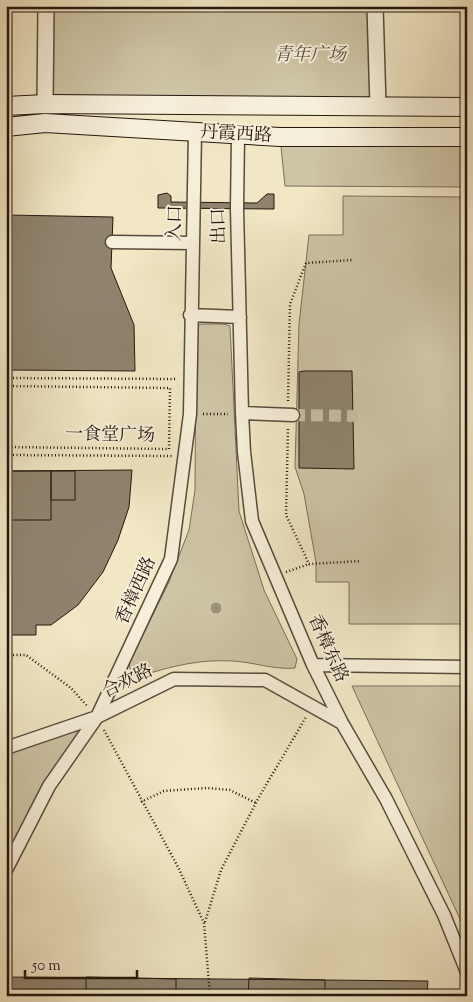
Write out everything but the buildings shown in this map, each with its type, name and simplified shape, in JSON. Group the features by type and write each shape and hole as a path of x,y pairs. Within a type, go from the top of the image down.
{"main road":[{"name":"丹霞西路","path":"6,106 46,104 467,106"},
{"name":"丹霞西路","path":"6,127 46,123 280,138 467,136"}],"street":[{"path":"46,6 46,104"},
{"path":"375,6 378,106"},
{"name":"入口","path":"190,315 194,132"},
{"name":"出口","path":"238,135 236,209 240,317"},
{"path":"112,242 193,243"},
{"path":"190,315 240,317"},
{"name":"香樟西路","path":"97,717 171,559 190,414 190,315"},
{"name":"香樟东路","path":"240,317 244,452 252,521 313,666 342,723 386,799 431,888 467,972"},
{"path":"242,413 293,414"},
{"path":"313,666 467,667"},
{"name":"合欢路","path":"6,870 49,786 97,717 174,679 265,680 342,723"},
{"path":"6,748 97,717"}],"path":[{"path":"6,378 189,379"},
{"name":"一食堂广场","path":"6,386 170,388 169,449 6,447"},
{"path":"190,414 242,413"},
{"path":"6,455 185,456"},
{"path":"276,576 309,564"},
{"path":"6,655 26,656 70,688 97,717 141,802 178,867 204,923 210,996"},
{"path":"204,923 221,870 256,803 312,706"},
{"path":"141,802 164,791 207,788 230,790 256,803"}],"green space":[{"name":"青年广场","path":"46,6 375,6 378,106 45,104"},
{"path":"280,137 467,137 467,187 285,186"},
{"path":"343,196 467,197 467,624 349,624 349,582 316,582 316,562 304,494 295,467 299,324 309,235 343,235"},
{"path":"201,324 224,324 230,326 239,511 264,590 297,659 295,668 279,668 233,661 209,661 175,666 141,676 131,674 129,663 168,584 189,530 195,490 196,327"},
{"path":"352,686 467,686 467,934"},
{"path":"97,717 6,870 6,748"}],"tunnel":[{"path":"293,415 358,416"}]}
